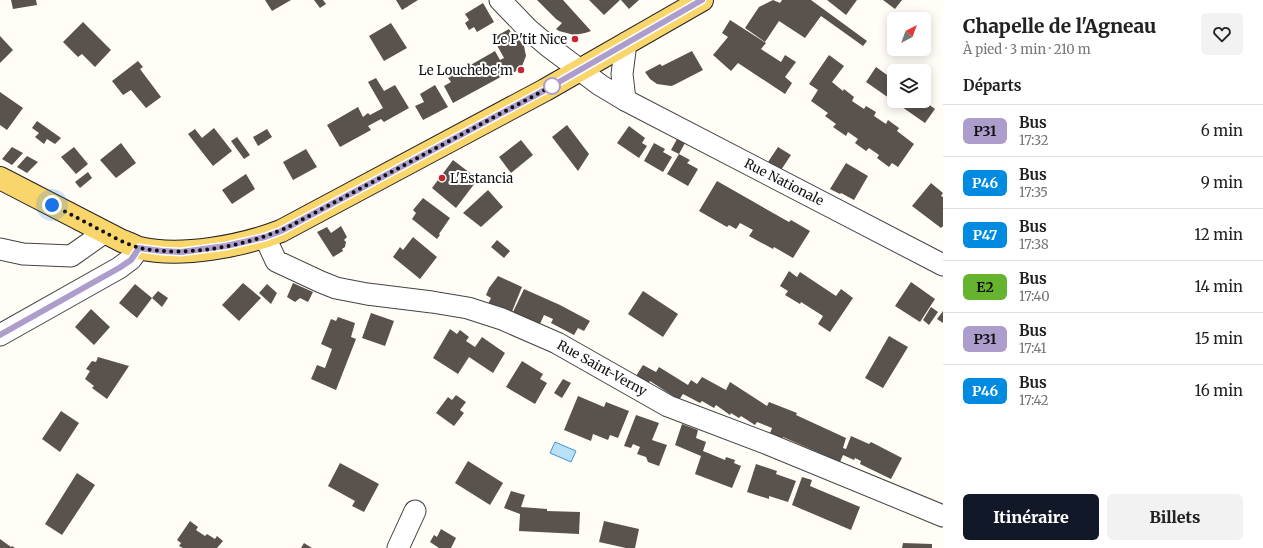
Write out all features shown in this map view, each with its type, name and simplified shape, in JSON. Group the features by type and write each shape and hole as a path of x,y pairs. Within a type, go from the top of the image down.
{"main road":[{"path":"0,178 122,241 139,248 181,252 226,246 265,237 281,231 539,93 702,0"}],"street":[{"name":"Rue Nationale","path":"500,0 548,46 600,85 625,100 943,265"},
{"path":"625,100 622,74 626,43"},
{"path":"0,249 23,254 71,256 105,232"},
{"name":"Rue Saint-Verny","path":"265,237 276,261 321,282 336,288 468,308 502,319 557,343 668,406 768,444 943,516"},
{"path":"0,335 119,268 131,260 139,248"},
{"path":"398,548 415,511"}],"water":[{"path":"555,442 576,451 571,462 550,453"}],"building":[{"path":"11,0 36,0 37,5 13,9"},
{"path":"265,0 291,0 272,11"},
{"path":"314,0 323,0 326,4 320,8"},
{"path":"396,0 418,0 402,10"},
{"path":"537,0 563,0 591,31 574,35 559,31 556,29 562,23"},
{"path":"589,0 620,0 604,15"},
{"path":"621,0 639,0 629,9"},
{"path":"773,0 780,3 782,0 811,0 867,41 863,46 821,16 805,38 779,21 765,42 745,28 759,7"},
{"path":"827,0 857,0 846,15"},
{"path":"883,0 902,0 895,9"},
{"path":"483,3 494,22 477,32 474,27 469,30 465,23 469,20 465,14"},
{"path":"730,20 766,43 761,49 781,62 785,55 796,62 785,77 792,83 785,94 738,63 731,71 713,55 728,37 722,33"},
{"path":"83,22 111,50 95,67 82,54 78,57 63,42"},
{"path":"391,23 407,48 384,61 369,36"},
{"path":"509,29 513,36 515,35 524,46 526,56 522,66 509,75 508,73 453,103 444,86 451,82 448,78 495,51 500,60 504,58 493,38"},
{"path":"0,36 13,50 0,63"},
{"path":"692,51 703,70 674,85 657,84 650,79 645,72 660,64 662,66"},
{"path":"829,55 844,66 832,82 843,91 844,89 854,97 852,101 864,109 866,106 876,112 874,116 886,124 888,120 899,128 897,131 914,144 898,167 892,163 889,167 877,158 879,155 869,148 866,151 855,143 858,139 848,132 846,136 833,127 836,124 825,116 828,113 811,101 818,90 809,84"},
{"path":"138,61 143,67 140,69 161,97 146,108 131,90 123,95 112,81"},
{"path":"876,67 887,75 887,97 866,82"},
{"path":"376,78 384,91 395,85 409,108 384,122 381,119 368,126 371,130 340,147 327,125 358,107 363,117 368,113 370,115 383,108 368,82"},
{"path":"435,85 448,107 423,120 415,106 424,102 420,94"},
{"path":"0,92 23,108 7,130 0,125"},
{"path":"931,106 935,109 925,123 903,108 931,108"},
{"path":"37,121 61,138 55,144 47,139 44,144 35,137 39,133 32,128"},
{"path":"567,125 589,154 578,171 552,137"},
{"path":"629,126 645,138 642,143 647,146 639,158 617,143"},
{"path":"214,128 232,151 213,166 188,134 195,129 202,138"},
{"path":"267,129 272,137 258,146 253,137"},
{"path":"237,137 250,155 244,159 231,141"},
{"path":"677,139 685,143 679,154 671,150"},
{"path":"521,140 533,155 511,173 499,157"},
{"path":"121,143 136,163 116,178 100,160"},
{"path":"654,143 665,149 663,152 672,157 663,172 644,161"},
{"path":"12,147 23,153 12,165 2,159"},
{"path":"74,147 88,164 76,174 61,157"},
{"path":"778,147 791,155 781,170 768,162"},
{"path":"306,149 317,167 293,180 283,162"},
{"path":"679,154 690,160 687,163 698,169 688,186 667,174"},
{"path":"27,156 38,162 27,173 17,167"},
{"path":"453,160 478,179 456,208 432,188"},
{"path":"846,163 868,176 854,200 830,189"},
{"path":"88,172 92,178 80,188 75,182"},
{"path":"246,174 255,189 232,204 222,190"},
{"path":"717,181 789,222 791,220 810,231 793,258 774,247 773,249 749,236 753,230 740,223 736,229 729,225 727,227 699,211"},
{"path":"931,183 943,193 941,196 943,197 943,226 941,228 912,206"},
{"path":"488,190 503,207 481,227 463,213"},
{"path":"423,198 450,218 437,239 412,219 416,213 413,210"},
{"path":"341,226 347,237 344,240 346,242 345,247 342,249 343,251 333,257 317,232 327,227 331,233"},
{"path":"413,237 437,257 420,279 393,257 400,247 403,250"},
{"path":"497,240 510,251 504,258 491,247"},
{"path":"789,271 797,277 800,272 836,296 841,289 853,298 830,332 818,324 823,316 801,302 800,304 785,295 788,291 780,286"},
{"path":"498,276 522,287 511,314 488,304 491,298 486,295 489,288"},
{"path":"911,282 935,299 920,322 895,306"},
{"path":"243,283 261,298 239,321 222,305"},
{"path":"293,283 313,292 308,302 300,298 295,302 287,297"},
{"path":"135,284 152,298 137,318 119,303"},
{"path":"267,284 277,293 271,304 259,293"},
{"path":"524,289 560,305 590,321 584,331 578,328 574,335 551,323 553,319 544,315 539,326 512,314"},
{"path":"158,291 168,298 162,307 152,298"},
{"path":"643,291 678,314 663,337 628,314"},
{"path":"931,307 938,312 929,325 923,320"},
{"path":"91,309 110,327 94,345 75,327"},
{"path":"943,311 943,323 937,319"},
{"path":"371,313 394,321 385,346 362,338"},
{"path":"338,317 355,323 351,337 356,339 336,390 311,379 317,365 325,368 332,349 321,344 331,319 336,321"},
{"path":"450,329 457,334 460,330 469,337 466,341 475,347 482,337 505,353 493,373 469,357 458,374 433,358"},
{"path":"889,336 908,347 883,388 865,378"},
{"path":"98,357 129,366 107,399 92,388 94,386 85,379 90,371 86,369 92,361 96,362"},
{"path":"522,361 543,374 540,379 547,383 535,404 506,387"},
{"path":"643,365 656,372 659,367 688,385 691,380 697,384 702,377 726,390 730,382 767,406 769,402 797,413 796,415 846,438 843,448 846,449 851,436 869,444 871,442 902,458 891,479 860,464 861,461 855,458 854,460 843,455 840,462 783,437 780,441 769,436 772,428 757,422 755,425 741,416 739,418 731,413 730,415 716,405 714,408 702,401 700,403 683,394 679,400 650,381 646,386 634,379"},
{"path":"563,379 571,383 562,398 554,393"},
{"path":"456,395 466,402 460,410 464,413 454,426 436,413 448,397 452,400"},
{"path":"578,396 604,407 606,402 629,411 618,438 610,435 608,440 593,434 591,441 564,430"},
{"path":"61,411 79,423 60,452 42,439"},
{"path":"636,415 659,423 652,440 667,445 659,466 648,462 646,457 637,454 640,447 633,444 631,448 624,446"},
{"path":"682,424 698,430 696,438 706,442 703,451 725,460 726,457 735,460 734,463 741,466 732,488 695,474 701,456 675,445"},
{"path":"468,461 503,483 490,505 455,483"},
{"path":"340,463 379,484 364,512 352,506 355,501 328,486"},
{"path":"756,464 777,471 776,474 796,481 788,502 769,496 769,499 747,492"},
{"path":"77,473 95,485 62,535 45,524"},
{"path":"802,477 812,480 810,486 860,507 851,530 792,505"},
{"path":"511,491 525,495 521,507 547,509 547,511 580,512 579,534 519,531 520,514 504,508"},
{"path":"190,521 198,527 196,530 205,536 207,534 215,539 217,536 223,541 217,548 183,548 179,546 181,543 177,540"},
{"path":"604,521 639,529 635,548 626,548 599,542"},
{"path":"441,529 456,538 451,548 439,548 430,542 434,535 437,537"},
{"path":"0,539 11,547 12,546 15,548 0,548"},
{"path":"304,543 312,548 301,548"},
{"path":"903,543 932,544 932,548 902,548"}],"bus line":[{"name":"P31","path":"0,335 119,268 131,260 139,248 181,252 226,246 265,237 281,231 567,78 702,0"}],"place":[{"name":"Le P'tit Nice","path":"575,39"},
{"name":"Le Louchebe'm","path":"521,70"},
{"name":"L'Estancia","path":"442,178"}],"route":[{"path":"52,205 122,241 139,248 181,252 226,246 265,237 281,231 556,84 552,86"}]}
